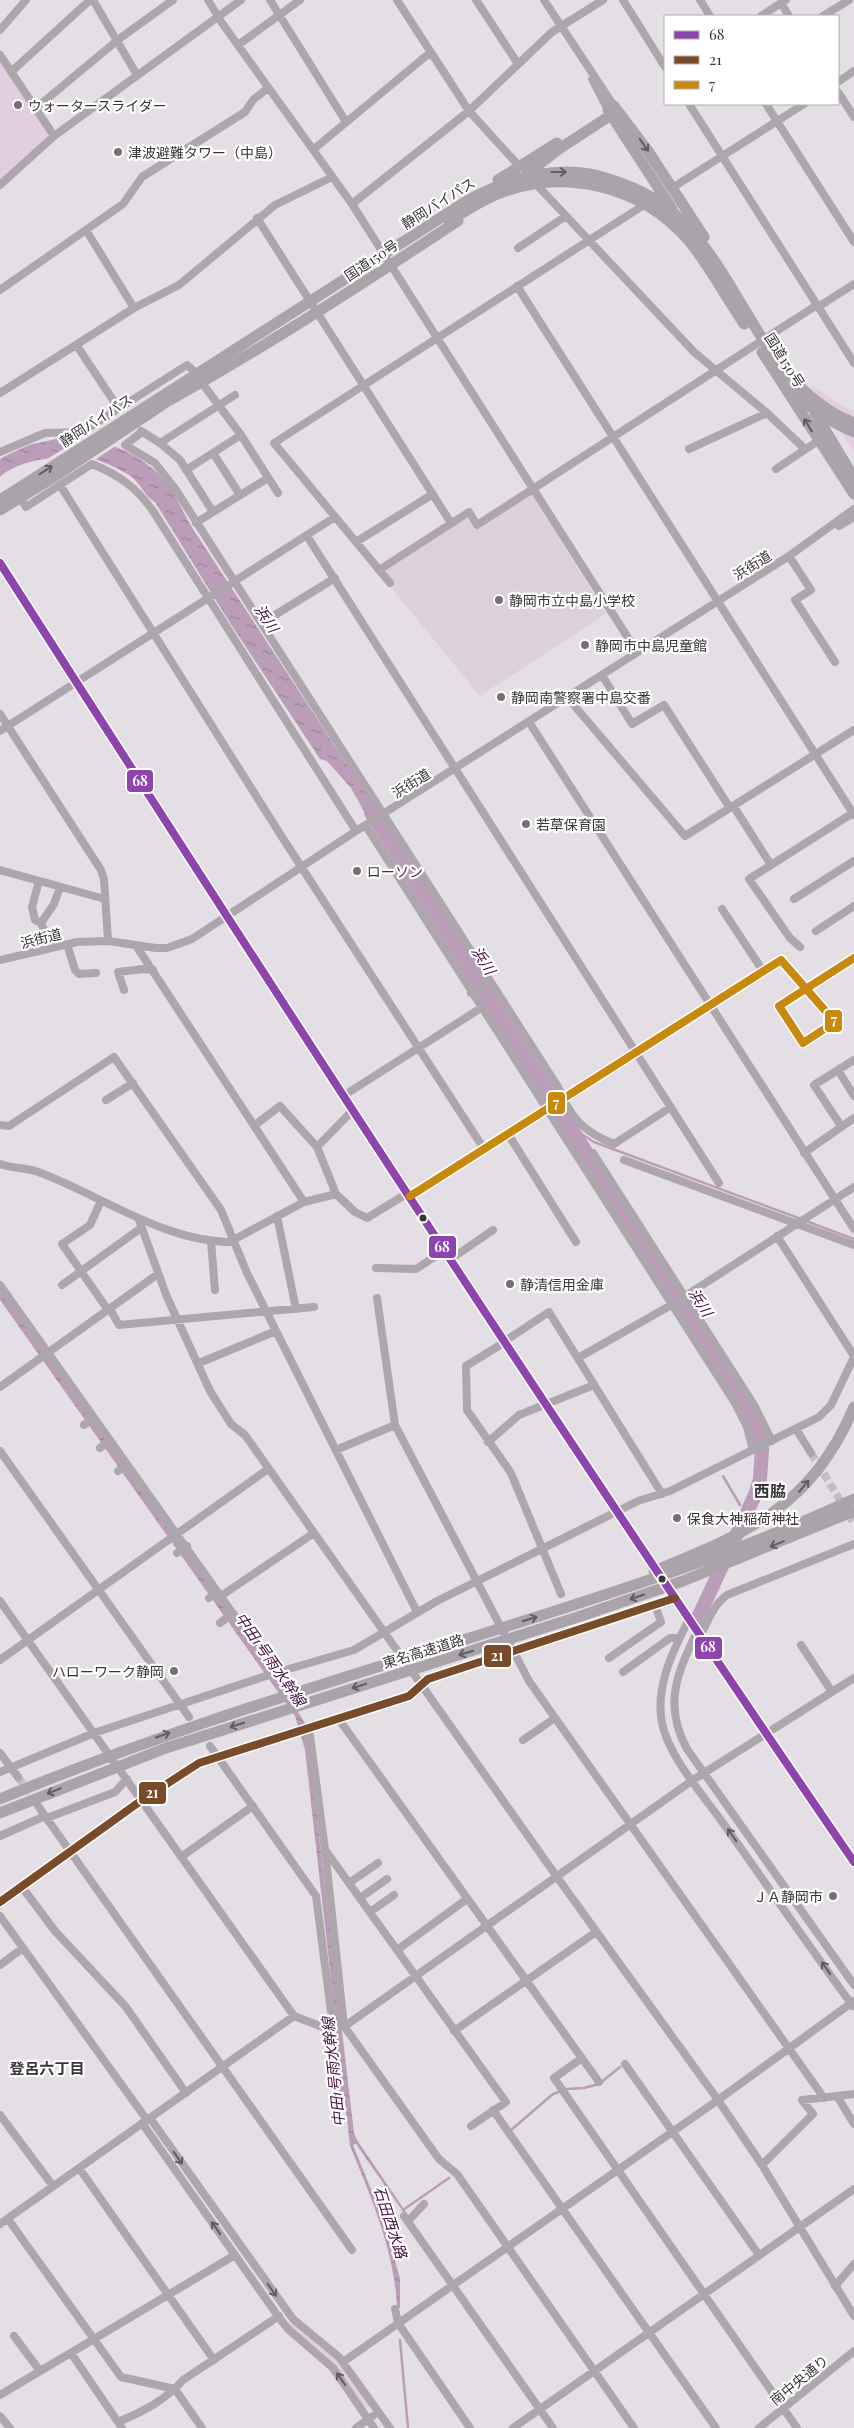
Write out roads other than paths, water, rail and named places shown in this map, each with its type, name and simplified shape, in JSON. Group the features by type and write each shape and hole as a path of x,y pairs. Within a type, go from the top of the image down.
{"highway":[{"name":"国道150号","path":"163,400 195,372 382,252 559,149 611,110 770,337 854,478"},
{"name":"国道150号","path":"163,400 202,383 318,314 523,170"},
{"name":"静岡バイパス","path":"0,510 112,439 163,400 470,198 508,180 543,173 576,172 607,178 634,188 680,218 711,258 773,354 794,382 820,404 854,423"},
{"name":"静岡バイパス","path":"230,356 480,202 518,187 548,182 580,183 608,188 641,201 670,223 694,248 789,389 823,416 854,432"},
{"name":"国道150号","path":"667,191 702,260 854,494"},
{"name":"静岡バイパス","path":"0,500 99,435 163,400"},
{"name":"国道150号","path":"834,444 854,470"},
{"path":"676,1566 752,1527 799,1493 828,1458 854,1407"},
{"name":"東名高速道路","path":"0,1799 118,1752 275,1699 576,1604 676,1566 740,1548 854,1499"},
{"name":"東名高速道路","path":"0,1813 125,1763 683,1581 854,1511"}],"street":[{"path":"0,30 26,0"},
{"path":"11,72 92,0 137,75"},
{"path":"36,108 117,42 173,0"},
{"path":"208,0 268,88 352,204 637,652"},
{"path":"0,185 54,136 241,0"},
{"path":"270,0 346,122"},
{"path":"238,45 300,0"},
{"path":"397,0 469,111 588,241 694,352 768,413 805,449"},
{"path":"476,0 518,64"},
{"path":"544,0 577,50 611,110"},
{"path":"352,204 469,111 561,26 603,0"},
{"path":"623,0 664,64"},
{"path":"700,0 709,15"},
{"path":"825,15 849,0"},
{"path":"763,15 783,2 789,15"},
{"path":"314,149 426,56 432,54"},
{"path":"0,55 54,136"},
{"path":"839,81 854,72"},
{"path":"0,290 123,204 142,177 245,112 253,100 268,88"},
{"path":"839,94 854,117"},
{"path":"690,105 854,363"},
{"path":"767,105 854,242"},
{"path":"390,583 274,443 436,337 802,105"},
{"path":"0,393 134,308 179,285 235,239 257,218 275,205 332,176"},
{"path":"518,248 566,216"},
{"path":"257,218 451,523"},
{"path":"86,230 134,308"},
{"path":"379,570 469,512 477,525 854,284"},
{"path":"517,286 717,602 853,811 748,879 790,938 800,948"},
{"path":"76,346 119,410"},
{"path":"0,452 45,433 82,432 187,366 195,372"},
{"path":"202,383 242,435 278,493"},
{"path":"160,443 235,395"},
{"path":"689,449 768,413"},
{"path":"213,512 174,454 160,443 142,432 125,445 148,457 166,474 233,583 262,623 558,1087 562,1099 578,1124 598,1138 614,1144 670,1107"},
{"path":"186,470 242,435"},
{"path":"776,469 818,441"},
{"path":"213,453 240,495"},
{"path":"20,498 26,507 92,464 126,480 144,497 304,746 356,831"},
{"path":"196,523 268,478"},
{"path":"60,485 302,867 484,1149"},
{"path":"356,542 433,494"},
{"name":"浜街道","path":"0,960 68,944 108,941 137,947 167,948 192,939 356,831 457,769 789,556 854,509"},
{"name":"浜街道","path":"808,541 854,517"},
{"path":"0,731 335,518"},
{"path":"307,536 719,1183"},
{"path":"789,556 811,590 795,600 836,662"},
{"path":"0,563 343,1096 616,1511 854,1862"},
{"path":"262,623 335,578"},
{"path":"602,675 632,724 664,704 771,865"},
{"path":"567,697 685,836 854,730"},
{"path":"0,714 101,870 104,879 108,941"},
{"path":"528,722 854,1229"},
{"path":"367,825 471,993 540,1101 548,1108 735,1403 747,1427 753,1450"},
{"path":"794,899 854,861"},
{"path":"0,870 105,899"},
{"path":"39,881 32,906 35,920 41,923 52,947"},
{"path":"41,923 54,904 60,887"},
{"path":"816,931 854,906"},
{"path":"722,909 763,971"},
{"path":"68,944 75,970 80,974 96,973"},
{"path":"137,947 304,1202"},
{"path":"255,1125 280,1106 316,1147 336,1194 355,1212 367,1218 409,1195 484,1149 781,960 806,989 835,1022 803,1043 779,1006 806,989 854,958"},
{"path":"124,990 118,972 143,969 153,970"},
{"path":"471,993 490,981"},
{"path":"343,1096 418,1046 481,1008"},
{"path":"0,1125 9,1126 114,1057 221,1210 276,1331 417,1612"},
{"path":"841,1126 814,1085 854,1060"},
{"path":"838,1070 854,1096"},
{"path":"106,1100 132,1083"},
{"path":"316,1147 353,1110"},
{"path":"804,1152 854,1118"},
{"path":"508,1134 576,1242"},
{"path":"593,1153 754,1405 772,1441"},
{"path":"624,1160 854,1245"},
{"path":"0,1164 41,1172 101,1201 140,1224 211,1241 234,1241 304,1202 336,1194"},
{"path":"578,1358 673,1304 854,1187"},
{"path":"101,1201 90,1225 62,1244 119,1324 267,1312 314,1306"},
{"path":"277,1216 296,1309"},
{"path":"62,1285 140,1224"},
{"path":"140,1224 158,1274 178,1320 220,1407 231,1424 245,1435 596,1932 718,2100 762,2165 854,2316"},
{"path":"451,1259 493,1230"},
{"path":"0,1772 94,1733 275,1673 354,1650 417,1612 542,1548 643,1498 662,1494 796,1429 826,1412 838,1392 854,1357 777,1236"},
{"path":"211,1241 215,1290"},
{"path":"376,1268 416,1269 445,1250"},
{"path":"0,1387 158,1274"},
{"path":"0,1285 48,1353 69,1392 215,1595 227,1618 275,1673"},
{"path":"0,1304 8,1298"},
{"path":"377,1298 395,1425 529,1681 824,2098"},
{"path":"561,1594 511,1473 488,1442 468,1410 466,1366 549,1312 662,1494"},
{"path":"199,1363 276,1331"},
{"path":"488,1442 519,1415 545,1403 594,1386"},
{"path":"336,1450 395,1425"},
{"path":"796,1429 811,1453"},
{"path":"0,1451 189,1717"},
{"path":"0,1660 268,1469"},
{"path":"215,1595 314,1532"},
{"path":"854,1544 727,1595 714,1609 678,1673 675,1683 674,1708 678,1731 704,1773 854,1985"},
{"path":"0,1902 142,1800 199,1763 409,1696 428,1679 675,1598"},
{"path":"0,1601 294,2016 326,2028 345,2026 416,1978 693,1780 853,1680"},
{"path":"609,1658 661,1622 655,1605"},
{"path":"343,2362 853,2004 693,1780 667,1739 660,1710 663,1680 679,1638 689,1619"},
{"path":"623,1672 670,1638 679,1638"},
{"path":"801,1645 832,1692"},
{"path":"338,1718 599,2082"},
{"path":"523,1740 555,1718"},
{"path":"305,1729 325,1850 345,2026 439,2159 457,2174 634,2428"},
{"path":"210,1746 316,1896 341,2088"},
{"path":"0,1753 18,1777"},
{"path":"0,1836 115,1792 127,1780"},
{"path":"38,1806 352,2250"},
{"path":"181,1857 253,1806"},
{"path":"325,1850 506,2102 471,2126"},
{"path":"349,1883 378,1863"},
{"path":"360,1898 387,1879"},
{"path":"22,1887 55,1930 126,2007 186,2093"},
{"path":"370,1912 394,1895"},
{"path":"397,1950 467,1899"},
{"path":"1,1921 23,1948 293,2320 343,2362 390,2428"},
{"path":"454,2031 596,1932"},
{"path":"0,1965 23,1948"},
{"path":"0,2224 294,2016"},
{"path":"582,2058 554,2078 798,2428"},
{"path":"625,2064 759,2255"},
{"path":"762,2165 813,2114 802,2100 854,2094"},
{"path":"838,2096 854,2124"},
{"path":"493,2110 716,2428"},
{"path":"0,2115 53,2186"},
{"path":"147,2120 235,2255 279,2318 289,2330 333,2368 374,2428"},
{"path":"79,2168 214,2360"},
{"path":"513,2428 854,2189"},
{"path":"424,2204 406,2218 553,2428"},
{"path":"8,2219 121,2377 175,2389 202,2428"},
{"path":"0,2395 235,2255"},
{"path":"835,2286 854,2264"},
{"path":"395,2309 398,2323 470,2428"},
{"path":"71,2353 120,2425 175,2389 183,2380 289,2313"},
{"path":"14,2336 40,2371"},
{"name":"南中央通り","path":"759,2428 854,2351"},
{"path":"356,2428 378,2412"},
{"path":"0,2416 10,2428"}],"water":[{"path":"65,437 94,440 122,449 147,464 168,485 193,529 385,825 375,831 351,788 327,761 320,759 230,623 155,502 133,478 98,460 71,457 45,459 19,465 0,477 0,459 3,457 29,445"},
{"path":"0,1290 285,1690 306,1725 354,2133 406,2212 404,2213 356,2144 353,2145 381,2214 400,2278 400,2308 397,2308 392,2266 381,2225 350,2146 305,1750 295,1716 0,1300"}],"waterway":[{"name":"浜川","path":"371,813 748,1407 759,1432 762,1449 760,1479 755,1495 697,1620"},
{"path":"569,1126 594,1142 801,1219"},
{"path":"806,1221 854,1239"},
{"path":"723,1476 740,1505"},
{"path":"511,2130 553,2094 567,2089 584,2088 599,2084 620,2067"},
{"name":"石田西水路","path":"403,2210 449,2178"},
{"path":"400,2340 408,2428"}],"tunnel":[{"path":"811,1453 854,1523"},
{"path":"18,1777 36,1802"}],"place":[{"name":"ウォータースライダー","path":"18,105"},
{"name":"津波避難タワー（中島）","path":"118,152"},
{"name":"静岡市立中島小学校","path":"499,600"},
{"name":"静岡市中島児童館","path":"585,645"},
{"name":"静岡南警察署中島交番","path":"501,697"},
{"name":"若草保育園","path":"526,824"},
{"name":"ローソン","path":"357,871"},
{"name":"静清信用金庫","path":"510,1284"},
{"name":"保食大神稲荷神社","path":"677,1518"},
{"name":"ハローワーク静岡","path":"174,1671"},
{"name":"ＪＡ静岡市","path":"833,1896"}],"district":[{"name":"西脇","path":"770,1490"},
{"name":"登呂六丁目","path":"47,2068"}],"water label":[{"name":"中田1号雨水幹線","path":"271,1659"},
{"name":"中田1号雨水幹線","path":"333,2072"}]}
